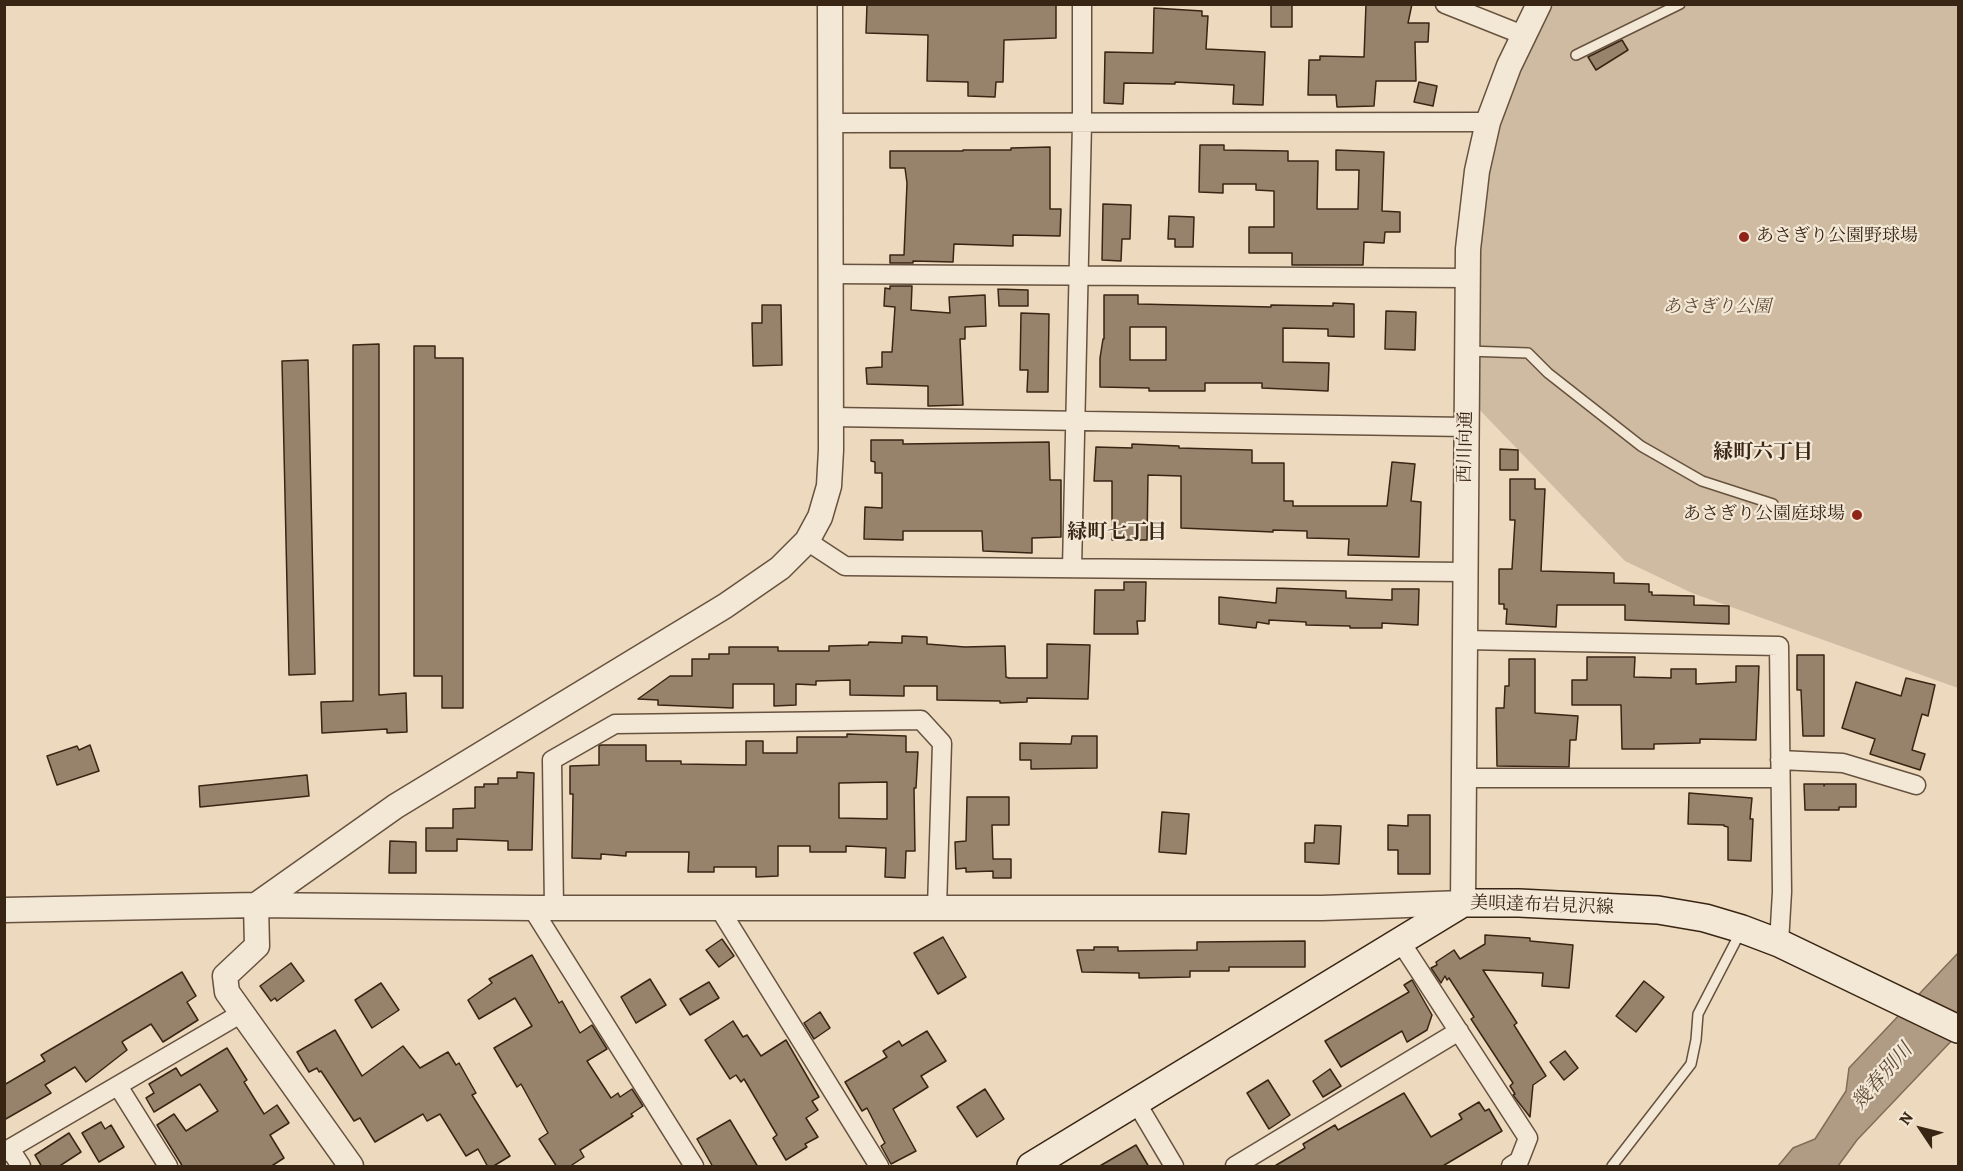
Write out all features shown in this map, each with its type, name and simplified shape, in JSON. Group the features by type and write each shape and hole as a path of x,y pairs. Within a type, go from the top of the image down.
{"main road":[{"name":"美唄達布岩見沢線","path":"1031,1167 1462,903 1519,903 1658,910 1705,918 1779,943 1959,1029"}],"street":[{"path":"256,905 396,806 725,606 780,568 807,541 820,517 829,486 832,417 830,4"},
{"path":"1072,568 1082,123 1082,4"},
{"path":"1445,4 1523,34"},
{"name":"西川向通","path":"1462,903 1464,572 1471,213 1488,122 1500,87 1539,4"},
{"path":"830,123 1488,122"},
{"path":"831,274 1468,278"},
{"path":"832,417 1466,427"},
{"path":"807,541 845,566 1464,572"},
{"path":"1464,640 1779,646 1782,892 1779,943"},
{"path":"694,1167 543,908 552,760 615,724 921,720 942,743 937,908"},
{"path":"1462,778 1780,769 1843,763 1916,785"},
{"path":"4,910 256,905 543,908 1322,908 1462,903"},
{"path":"256,905 257,946 225,975 227,992 351,1167"},
{"path":"719,908 879,1167"},
{"path":"1400,941 1528,1138 1519,1161 1511,1167"},
{"path":"21,1167 7,1151 242,1013"},
{"path":"1235,1167 1459,1031"},
{"path":"118,1086 168,1167"},
{"path":"1136,1102 1174,1167"}],"lane":[{"path":"1576,55 1680,4"},
{"path":"1467,351 1528,353 1548,373 1641,446 1702,482 1773,504"},
{"path":"1612,1167 1691,1064 1698,1014 1742,929"}],"green space":[{"name":"あさぎり公園","path":"1549,5 1958,5 1958,688 1692,593 1625,561 1473,403 1481,195 1494,137 1516,68"}],"water":[{"name":"幾春別川","path":"1958,953 1958,1034 1857,1140 1838,1166 1778,1166 1793,1148 1815,1139 1846,1091 1849,1068"}],"building":[{"path":"867,4 1056,4 1056,38 1004,40 1003,82 996,82 995,97 968,96 968,82 927,81 928,35 866,33"},
{"path":"1271,4 1292,4 1292,27 1271,27"},
{"path":"1366,4 1412,4 1408,23 1429,23 1428,42 1415,42 1416,81 1376,81 1374,106 1337,107 1336,95 1308,95 1309,60 1320,60 1320,56 1364,57"},
{"path":"1154,8 1202,11 1202,16 1208,16 1206,49 1265,52 1263,105 1233,104 1234,85 1175,82 1175,84 1124,83 1123,104 1104,103 1105,52 1153,53"},
{"path":"1622,40 1628,50 1596,70 1588,57"},
{"path":"1419,82 1437,86 1433,106 1414,102"},
{"path":"1200,145 1224,145 1224,150 1288,151 1288,161 1318,161 1317,209 1358,209 1359,170 1336,170 1336,150 1384,152 1382,211 1400,212 1400,232 1385,232 1384,243 1364,242 1363,265 1292,265 1292,253 1249,253 1249,227 1274,227 1274,191 1256,190 1256,184 1223,184 1223,193 1199,192"},
{"path":"1050,147 1050,209 1061,209 1060,236 1013,235 1013,246 954,244 953,262 890,263 890,255 904,255 907,183 905,168 890,168 890,151 1011,150 1011,148"},
{"path":"1103,204 1131,205 1130,239 1122,239 1121,261 1102,260"},
{"path":"1169,216 1194,217 1193,247 1175,247 1175,239 1168,239"},
{"path":"890,286 912,286 911,310 950,313 949,297 985,295 986,326 965,327 965,339 960,339 963,405 928,406 928,386 867,384 866,368 882,367 882,352 892,352 895,307 884,306 885,288 890,289"},
{"path":"998,289 1028,290 1028,306 999,306"},
{"path":"1104,295 1138,295 1138,304 1271,307 1271,305 1354,304 1354,337 1328,336 1328,329 1283,328 1283,362 1329,363 1328,391 1262,388 1262,383 1205,383 1205,391 1149,391 1149,388 1100,387 1100,358 1104,339","holes":["1130,327 1166,327 1166,360 1130,360"]},
{"path":"762,305 781,305 782,365 753,366 752,323 762,323"},
{"path":"1386,311 1416,312 1415,350 1385,349"},
{"path":"1021,313 1049,314 1048,392 1027,392 1028,370 1020,370"},
{"path":"379,344 379,695 406,693 407,732 387,733 387,729 322,733 321,702 353,701 353,345"},
{"path":"414,346 435,346 435,358 463,358 463,708 442,708 442,676 414,676"},
{"path":"308,360 315,674 289,675 282,361"},
{"path":"871,440 903,440 903,444 1049,442 1050,480 1061,480 1061,537 1032,538 1032,553 983,551 982,531 903,531 903,540 864,539 865,507 882,508 882,473 875,473 875,462 871,461"},
{"path":"1132,444 1252,450 1252,463 1284,463 1284,501 1293,501 1293,506 1387,506 1392,462 1415,464 1411,501 1421,502 1419,557 1348,555 1349,539 1307,538 1307,531 1273,530 1273,532 1181,528 1181,476 1148,475 1147,540 1112,540 1112,481 1094,481 1096,447 1132,448"},
{"path":"1500,449 1518,450 1518,470 1500,470"},
{"path":"1510,479 1535,479 1535,489 1545,489 1541,571 1614,573 1614,583 1649,584 1649,592 1652,592 1652,595 1694,596 1694,605 1729,606 1729,624 1625,620 1625,605 1557,605 1556,627 1506,624 1507,609 1504,609 1504,604 1499,604 1499,569 1512,569 1515,520 1510,520"},
{"path":"1124,582 1146,582 1145,621 1137,621 1138,634 1094,634 1095,590 1124,590"},
{"path":"1277,588 1346,591 1346,598 1392,600 1392,589 1419,589 1418,625 1382,623 1382,628 1350,628 1350,626 1306,625 1306,622 1269,620 1269,624 1257,622 1256,628 1219,624 1219,597 1276,603"},
{"path":"902,636 927,637 927,644 965,647 1005,646 1006,677 1009,678 1047,678 1047,644 1090,645 1088,699 1027,698 1027,702 1000,703 1000,701 937,700 937,686 904,686 904,696 850,695 850,680 816,681 816,685 796,684 796,705 774,706 774,684 733,684 733,708 658,705 658,700 638,699 670,676 692,676 692,659 709,659 709,654 729,654 729,647 778,647 778,651 829,651 829,646 868,645 869,642 902,643"},
{"path":"1797,655 1824,655 1824,736 1803,736 1801,690 1797,690"},
{"path":"1587,657 1635,657 1634,677 1671,678 1671,669 1696,669 1696,684 1736,682 1736,666 1759,666 1756,740 1700,739 1700,743 1654,744 1654,749 1622,749 1621,705 1572,705 1572,680 1587,680"},
{"path":"1509,659 1535,659 1535,713 1578,716 1576,740 1570,740 1569,767 1497,766 1496,708 1504,708 1505,686 1509,686"},
{"path":"1906,678 1935,685 1928,716 1922,714 1912,750 1925,754 1920,770 1870,754 1875,739 1842,728 1856,682 1901,696"},
{"path":"847,734 906,736 906,752 918,752 916,788 914,788 915,851 906,851 905,878 885,877 886,848 846,846 846,852 810,852 810,846 778,846 778,876 756,877 756,867 714,867 714,872 688,872 689,852 626,852 626,856 601,854 601,859 572,858 573,794 570,794 570,766 599,765 599,746 601,745 646,745 646,761 746,765 746,741 763,741 763,753 797,753 797,737 847,737","holes":["887,782 887,819 839,818 839,783"]},
{"path":"1072,736 1097,736 1097,768 1031,769 1031,760 1020,760 1020,743 1071,744"},
{"path":"90,745 99,771 57,785 47,756 77,746 79,750"},
{"path":"517,772 534,773 532,850 508,850 508,841 457,839 457,851 426,851 426,828 453,828 453,809 475,808 475,787 484,787 484,784 498,784 498,778 517,778"},
{"path":"307,775 309,796 200,807 199,786"},
{"path":"1804,784 1824,784 1824,786 1825,784 1856,784 1856,807 1839,807 1839,810 1805,810"},
{"path":"1689,793 1752,798 1751,861 1728,860 1728,827 1688,824"},
{"path":"967,797 1009,797 1009,825 992,825 993,859 1011,859 1011,878 993,878 993,871 966,872 966,868 956,869 955,842 966,841"},
{"path":"1162,812 1189,814 1186,854 1159,852"},
{"path":"1408,815 1430,815 1430,874 1398,874 1398,850 1388,850 1388,825 1408,826"},
{"path":"1315,825 1341,826 1339,864 1305,862 1305,843 1314,843"},
{"path":"390,841 416,842 416,873 389,873"},
{"path":"1485,935 1530,938 1530,941 1573,945 1569,988 1542,986 1543,973 1483,970 1517,1023 1514,1025 1546,1076 1533,1085 1530,1117 1513,1095 1515,1094 1510,1086 1513,1083 1471,1019 1474,1017 1449,978 1447,980 1445,976 1441,983 1431,968 1454,950 1460,959 1485,944"},
{"path":"943,937 966,977 938,994 914,953"},
{"path":"722,939 734,956 719,967 706,950"},
{"path":"1305,941 1305,967 1229,967 1229,971 1190,971 1190,977 1139,978 1139,973 1082,972 1077,950 1118,947 1118,951 1197,950 1197,942"},
{"path":"532,955 559,1003 562,1001 580,1033 592,1025 607,1049 587,1061 611,1098 618,1093 620,1097 632,1089 643,1106 631,1114 633,1116 580,1150 584,1157 569,1167 557,1167 539,1139 548,1133 521,1084 517,1087 494,1048 532,1026 515,998 479,1019 468,1000 492,983 489,979"},
{"path":"291,963 304,981 277,1001 275,998 271,1001 260,986"},
{"path":"182,972 196,996 187,1002 198,1020 163,1042 151,1024 123,1041 127,1050 86,1082 75,1067 45,1085 51,1093 4,1120 4,1085 45,1061 41,1055"},
{"path":"650,979 666,1005 636,1023 621,997"},
{"path":"1412,980 1432,1015 1427,1030 1407,1042 1402,1031 1341,1067 1325,1041 1409,992 1404,985"},
{"path":"1644,981 1664,997 1636,1032 1616,1016"},
{"path":"709,982 719,998 690,1015 680,999"},
{"path":"381,983 399,1010 372,1028 355,1000"},
{"path":"820,1012 830,1028 814,1039 804,1023"},
{"path":"733,1021 743,1037 747,1035 761,1056 786,1040 819,1097 812,1101 818,1110 806,1118 818,1137 805,1144 807,1147 786,1160 773,1138 777,1135 744,1079 741,1082 736,1075 730,1079 705,1040"},
{"path":"335,1030 362,1076 403,1046 420,1068 448,1052 456,1065 459,1063 476,1093 472,1095 510,1156 488,1167 478,1149 466,1156 440,1114 427,1121 423,1114 375,1142 360,1118 354,1121 321,1071 319,1072 317,1068 309,1072 297,1052"},
{"path":"927,1031 946,1061 921,1076 928,1087 893,1109 916,1151 891,1164 881,1146 885,1143 867,1108 862,1111 845,1082 887,1057 883,1051 899,1041 902,1046"},
{"path":"227,1048 264,1114 277,1105 289,1123 270,1135 284,1158 270,1167 183,1167 157,1125 174,1114 186,1131 218,1111 200,1084 154,1112 146,1098 154,1093 149,1084 176,1068 181,1076"},
{"path":"1565,1051 1578,1068 1564,1080 1550,1062"},
{"path":"1330,1069 1341,1086 1323,1097 1313,1081"},
{"path":"1268,1080 1290,1115 1269,1129 1247,1093"},
{"path":"985,1089 1004,1119 977,1137 957,1107"},
{"path":"1404,1093 1431,1137 1462,1119 1459,1114 1479,1102 1485,1111 1489,1109 1502,1131 1441,1167 1273,1167 1305,1148 1303,1144 1335,1125 1338,1130"},
{"path":"730,1120 758,1167 713,1167 697,1139"},
{"path":"101,1122 105,1129 111,1125 124,1147 99,1162 82,1133"},
{"path":"69,1133 81,1152 58,1167 42,1167 35,1155"},
{"path":"1136,1145 1149,1167 1098,1167"}],"place":[{"name":"あさぎり公園野球場","path":"1744,237"},
{"name":"あさぎり公園庭球場","path":"1857,515"}],"district":[{"name":"緑町六丁目","path":"1763,453"},
{"name":"緑町七丁目","path":"1117,533"}]}
